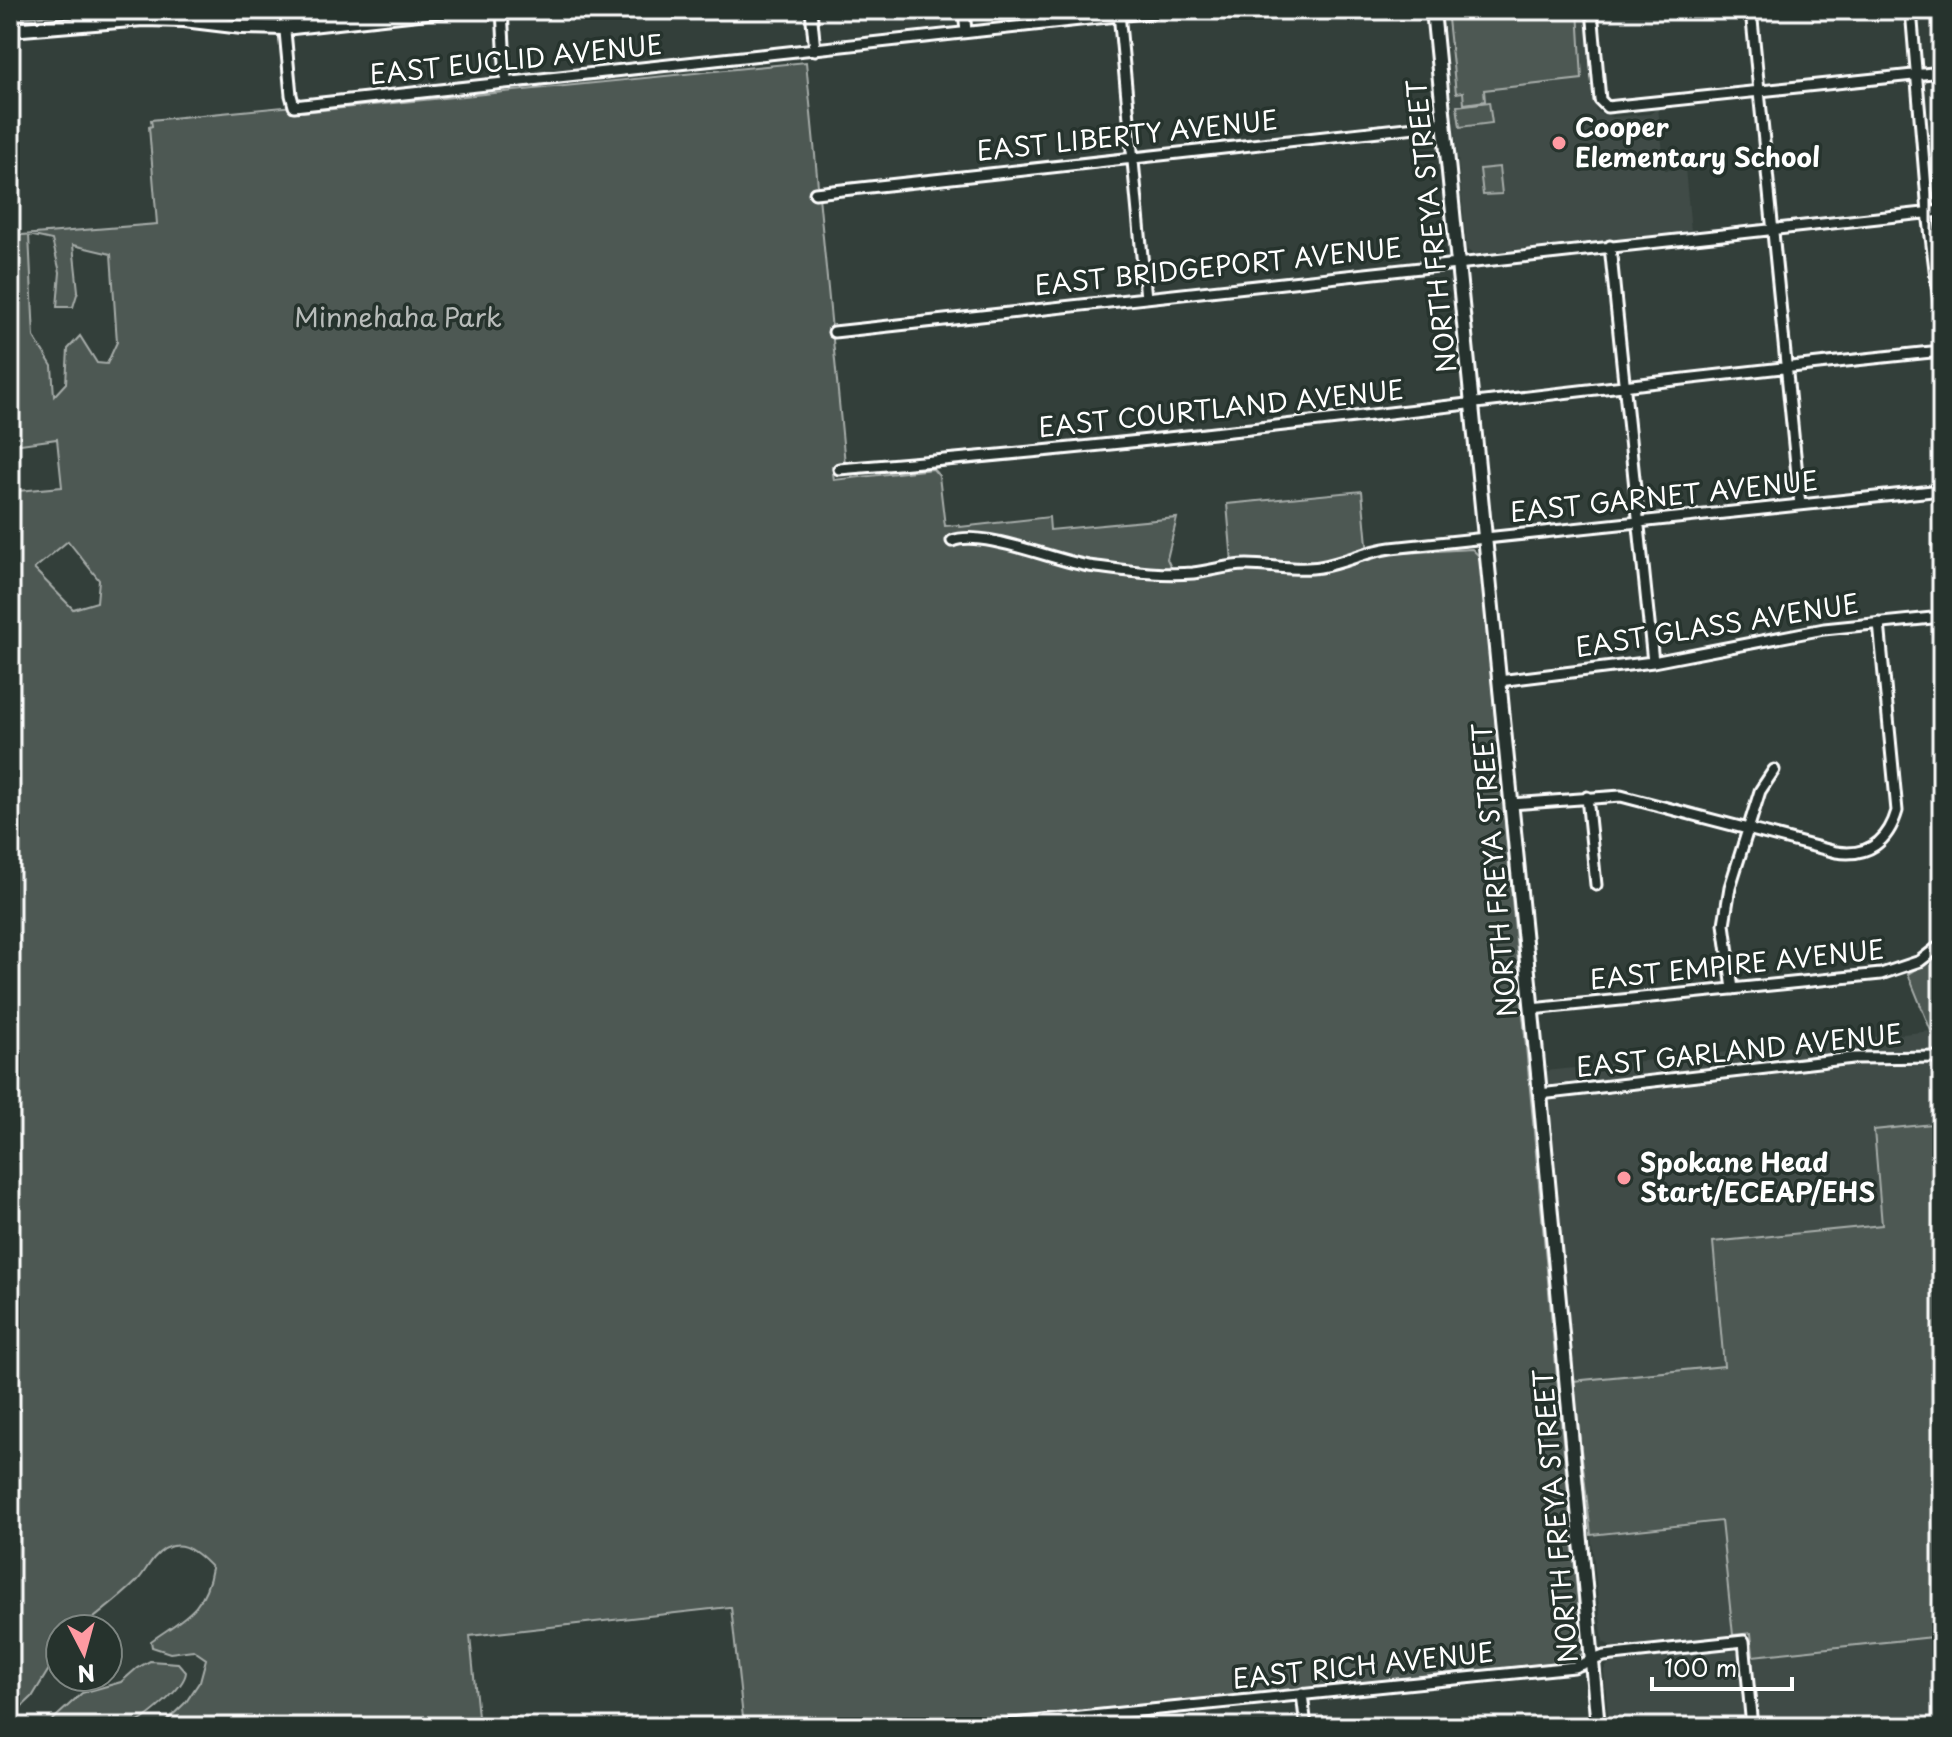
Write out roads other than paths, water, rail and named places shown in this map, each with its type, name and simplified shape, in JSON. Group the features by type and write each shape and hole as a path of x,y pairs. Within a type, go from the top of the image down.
{"street":[{"path":"283,10 284,28"},
{"path":"10,30 161,19 284,28 445,10"},
{"path":"502,10 506,82"},
{"path":"811,10 815,50"},
{"path":"964,10 966,32"},
{"name":"EAST EUCLID AVENUE","path":"284,28 294,106 815,50 1118,13 1172,10"},
{"name":"NORTH FREYA STREET","path":"1433,10 1540,1094 1598,1727"},
{"path":"1592,10 1600,100 1612,107 1942,72"},
{"path":"1751,10 1800,505"},
{"path":"1911,10 1928,212 1942,327"},
{"path":"1118,13 1146,298"},
{"name":"EAST LIBERTY AVENUE","path":"815,193 1443,124"},
{"name":"EAST BRIDGEPORT AVENUE","path":"834,332 1942,211"},
{"path":"1610,246 1653,662"},
{"name":"EAST COURTLAND AVENUE","path":"839,469 1161,439 1942,351"},
{"name":"EAST GARNET AVENUE","path":"952,541 973,539 1018,547 1075,564 1175,574 1232,566 1321,567 1369,551 1391,548 1942,490"},
{"name":"EAST GLASS AVENUE","path":"1499,681 1653,662 1824,629 1942,617"},
{"path":"1511,804 1621,796 1854,855 1867,851 1880,842 1893,824 1897,811 1879,623"},
{"path":"1733,989 1724,924 1730,887 1760,791 1774,770"},
{"path":"1587,797 1596,885"},
{"name":"EAST EMPIRE AVENUE","path":"1531,1009 1881,974 1920,961 1942,944"},
{"name":"EAST GARLAND AVENUE","path":"1540,1094 1853,1058 1942,1057"},
{"name":"EAST RICH AVENUE","path":"983,1727 1028,1725 1574,1667 1608,1655 1744,1641 1752,1727"},
{"path":"1302,1694 1306,1727"}],"place":[{"name":"Cooper Elementary School","path":"1559,143"},
{"name":"Spokane Head Start/ECEAP/EHS","path":"1624,1178"}],"park label":[{"name":"Minnehaha Park","path":"398,318"}]}
